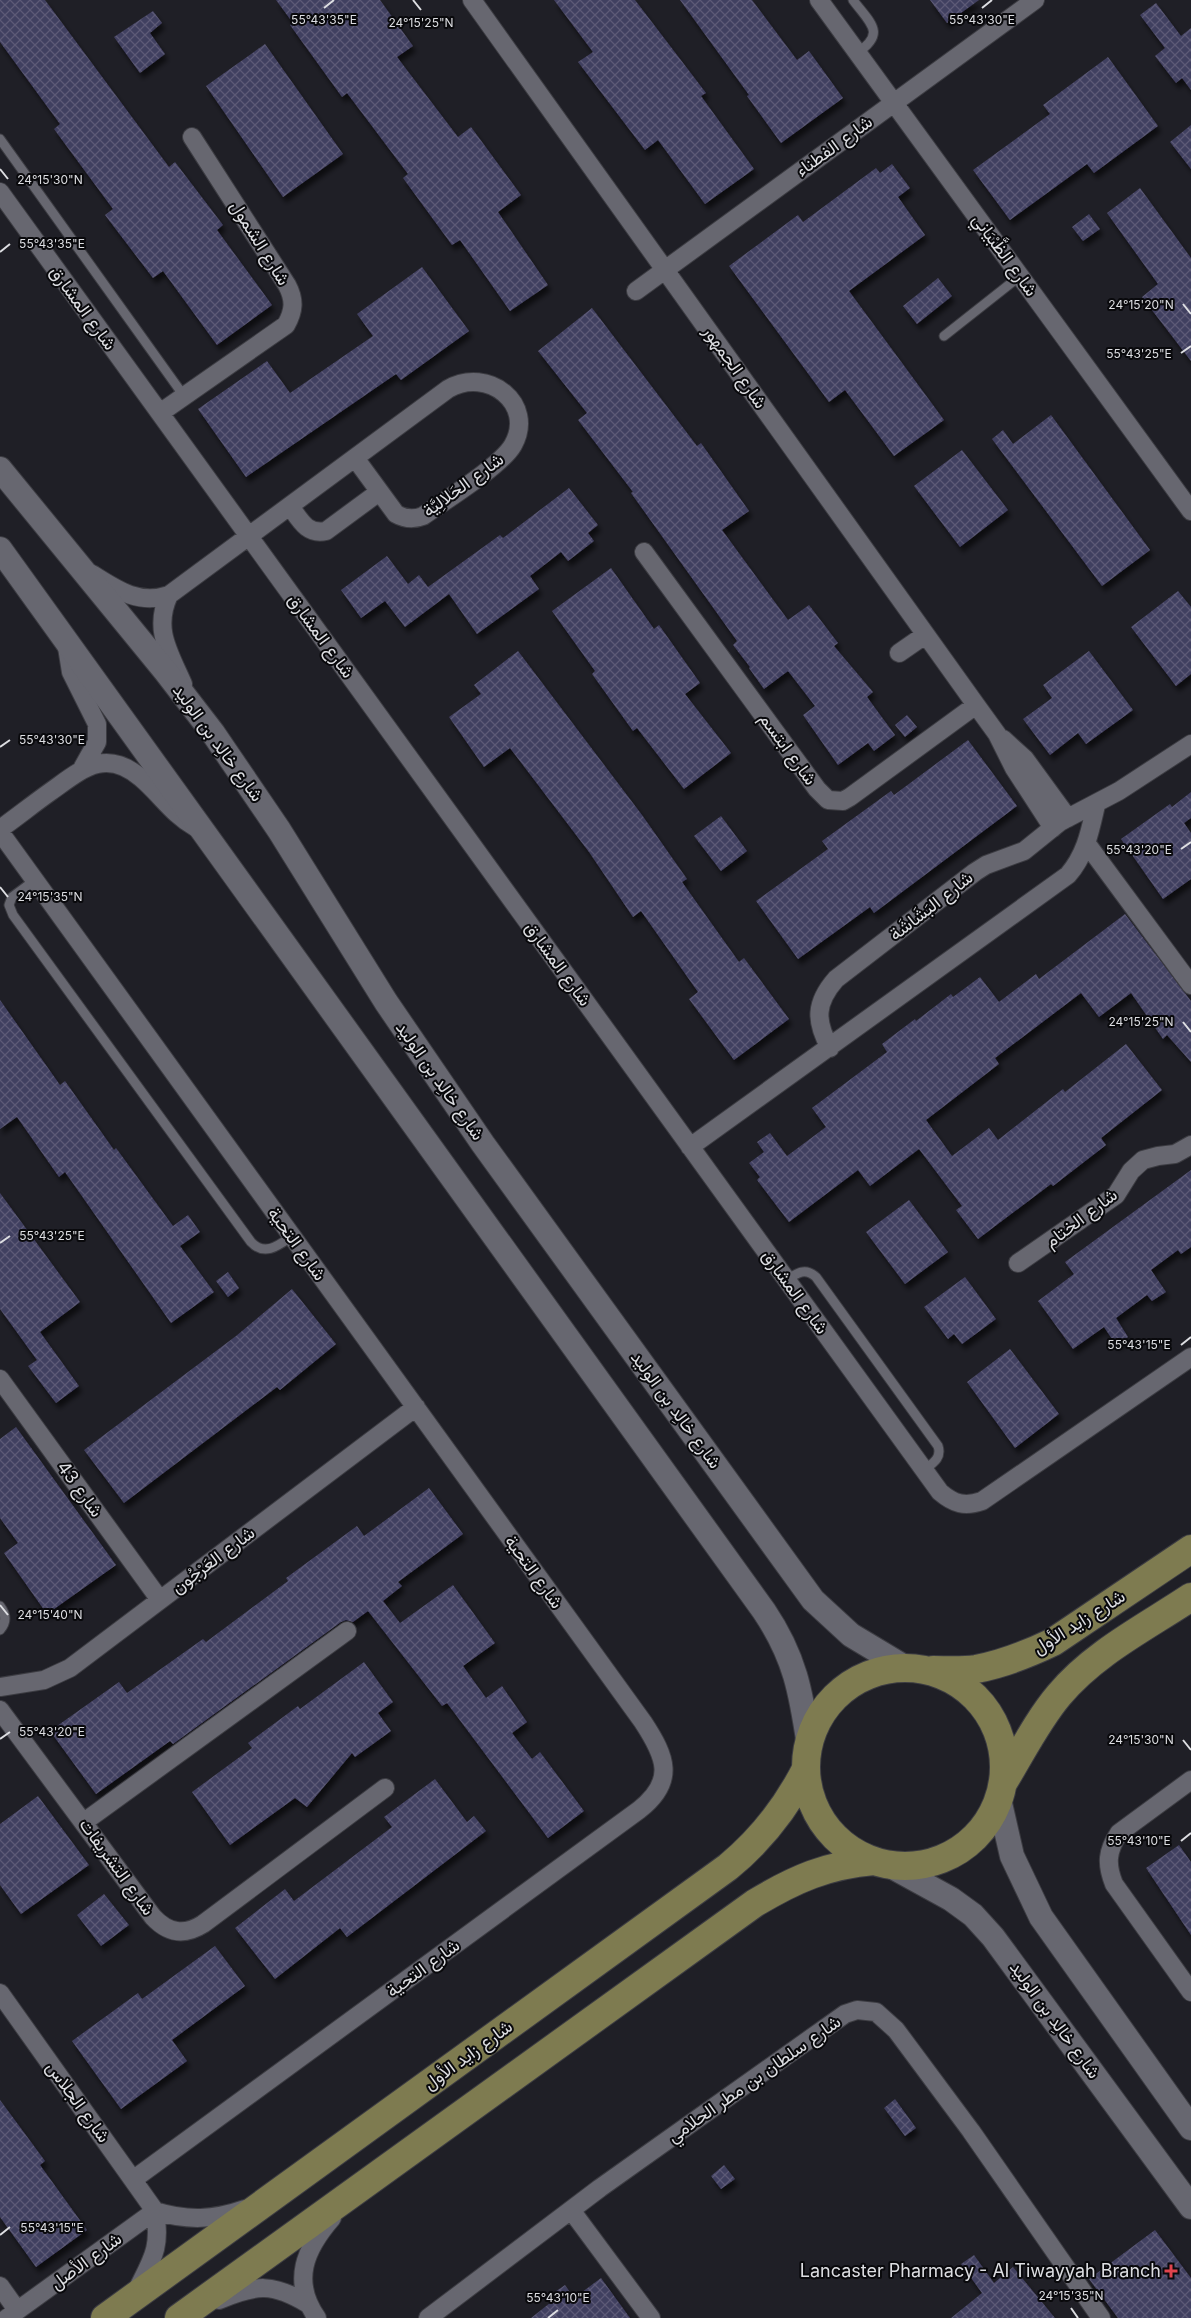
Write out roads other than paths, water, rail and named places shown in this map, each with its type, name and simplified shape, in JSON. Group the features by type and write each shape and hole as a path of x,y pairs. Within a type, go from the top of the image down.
{"main road":[{"name":"شارع زايد الأول","path":"105,2318 728,1867 747,1851 781,1813 807,1757 816,1725 828,1705 843,1689 862,1678 883,1670 974,1669 1002,1663 1028,1653 1053,1642 1191,1549"},
{"path":"180,2317 755,1903 791,1882 831,1867 881,1863 920,1865 935,1862 956,1852 975,1838 989,1820 1001,1791 1041,1720 1058,1696 1100,1656 1191,1598"},
{"path":"916,1669 956,1683 970,1692 987,1711 1000,1741 1004,1758 1001,1791"},
{"path":"807,1757 810,1793 819,1815 828,1828 852,1850 881,1863"}],"street":[{"name":"شارع الجمهور","path":"472,0 976,705 996,734 1014,768 1060,823"},
{"name":"شارع الظَّبْيَاني","path":"819,0 1191,511"},
{"name":"شارع الفطناء","path":"636,290 1033,1"},
{"name":"شارع الشمول","path":"160,413 286,324 294,305 287,285 192,137"},
{"name":"شارع المشارق","path":"0,192 940,1492 950,1500 961,1504 972,1504 982,1501 1191,1357"},
{"name":"شارع الحَلالِيَّة","path":"77,564 131,596 150,599 169,595 355,458 456,384 477,381 488,383 506,394 516,412 518,428 514,443 509,452 423,516 416,518 402,517 391,508 355,458"},
{"name":"شارع خالِد بن الوليد","path":"0,469 191,703 256,795 386,1002 483,1144 813,1600 851,1636 916,1669"},
{"path":"290,506 308,530 320,532 326,531 379,492"},
{"path":"0,549 764,1611 778,1632 797,1676 807,1757"},
{"name":"شارع ابتسم","path":"644,552 817,790 828,800 843,801 850,797 976,705"},
{"path":"169,595 164,606 162,629 165,641 191,703"},
{"path":"899,652 925,635"},
{"path":"0,830 83,767 97,742 97,724 71,672 66,640"},
{"name":"شارع البَشَاشَة","path":"830,1048 822,1034 819,1010 827,989 836,979 975,872 986,865 1024,852 1060,823 1096,805 1191,744"},
{"path":"83,767 102,763 123,766 143,779 174,812 202,832"},
{"path":"690,1147 1068,875 1082,857 1096,805"},
{"name":"شارع التحية","path":"0,830 651,1734 664,1764 665,1776 661,1787 655,1796 639,1810 134,2179"},
{"path":"1087,844 1191,985"},
{"name":"شارع الختام","path":"1018,1264 1110,1200 1120,1190 1131,1171 1143,1160 1175,1154 1191,1145"},
{"name":"شارع 43","path":"0,1379 160,1600"},
{"name":"شارع العَرْجُون","path":"0,1687 30,1684 59,1674 416,1407"},
{"path":"84,1822 347,1631"},
{"name":"شارع التشريفات","path":"0,1710 153,1918 167,1930 187,1932 203,1924 385,1788"},
{"path":"1191,1780 1119,1833 1111,1845 1108,1871 1114,1884 1191,1992"},
{"path":"1001,1791 1012,1856 1041,1918 1191,2128"},
{"name":"شارع خالِد بن الوليد","path":"881,1863 951,1899 973,1915 1010,1958 1191,2207"},
{"name":"شارع الجلاس","path":"0,1993 156,2212"},
{"name":"شارع سلطان بن مطر الحلامي","path":"428,2318 571,2210 845,2014 857,2010 876,2012 896,2030 1101,2318"},
{"path":"313,2311 303,2285 307,2255 320,2232 353,2193"},
{"path":"134,2298 154,2257 158,2226 156,2212 175,2217 215,2218 264,2203"},
{"path":"571,2210 652,2318"},
{"name":"شارع الأصل","path":"0,2286 12,2314 156,2212"},
{"path":"180,2317 240,2291 255,2288 279,2290 313,2311"}],"lane":[{"path":"854,0 873,26 874,32 871,43 857,53"},
{"path":"0,139 184,396"},
{"path":"944,336 1020,276"},
{"path":"35,880 12,897 9,905 13,915 252,1242 259,1248 269,1250 292,1236"},
{"path":"787,1280 798,1272 808,1272 816,1277 828,1292 938,1446 940,1450 937,1460 924,1470"},
{"path":"0,1606 5,1616 0,1630"}],"place":[{"name":"Lancaster Pharmacy - Al Tiwayyah Branch","path":"1171,2271"}]}
